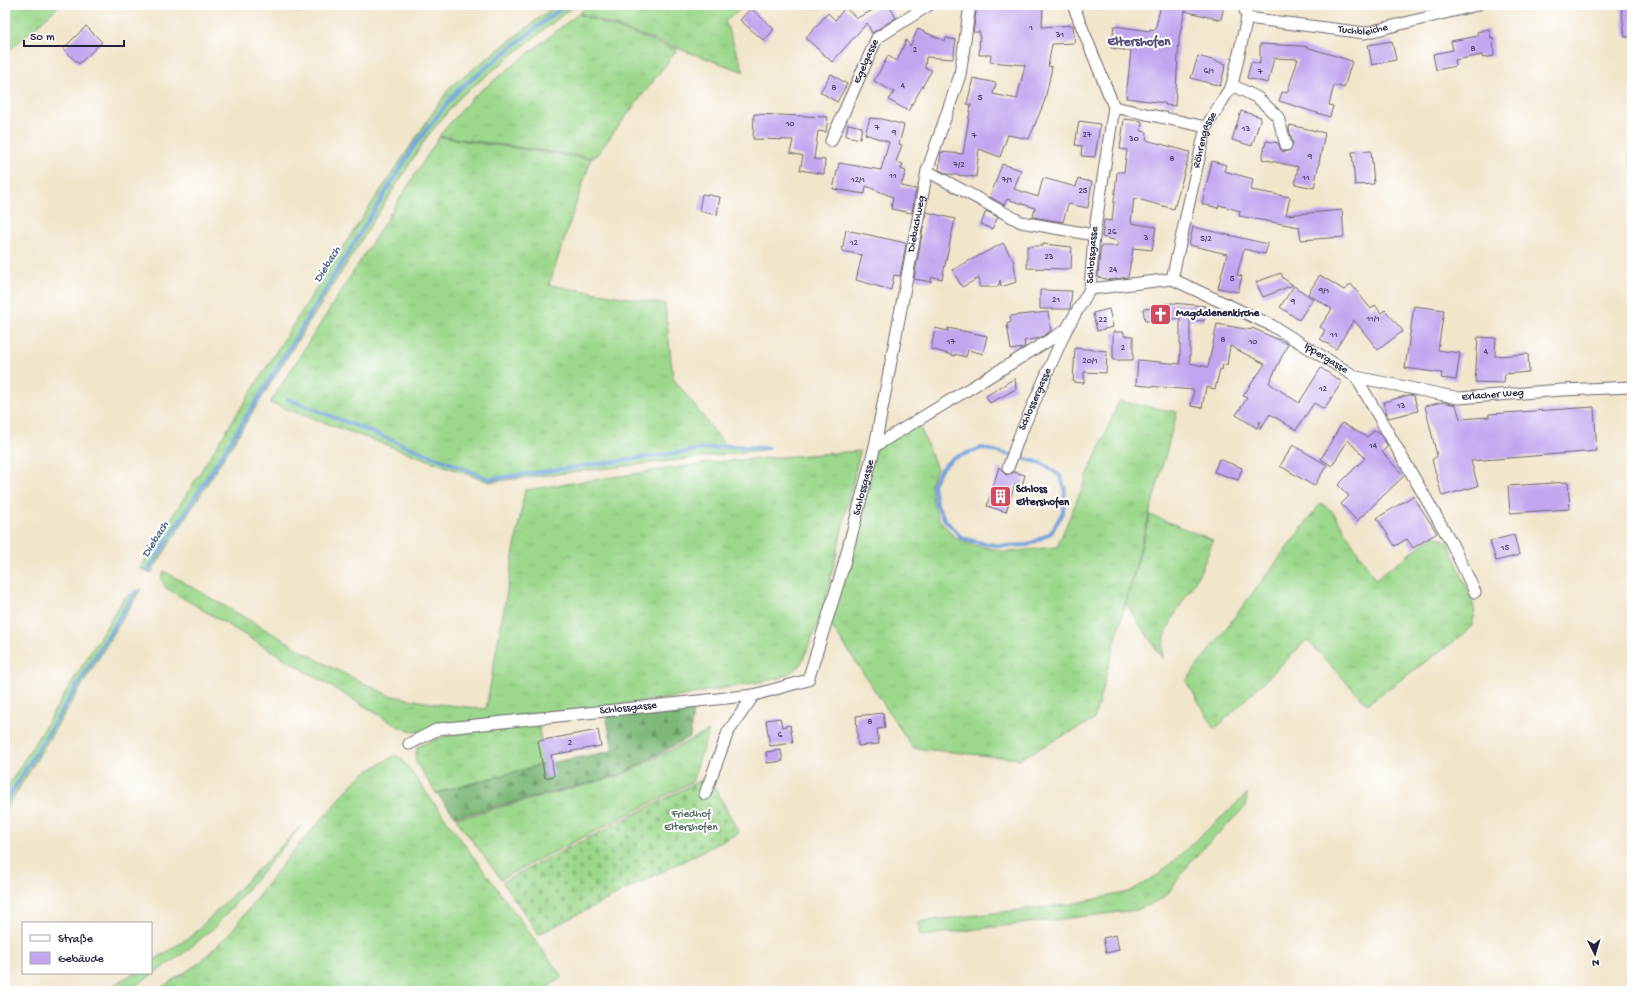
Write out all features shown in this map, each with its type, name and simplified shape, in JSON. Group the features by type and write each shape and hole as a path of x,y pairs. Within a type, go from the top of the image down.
{"street":[{"name":"Egelgasse","path":"831,141 877,38 929,5"},
{"name":"Diebachweg","path":"875,446 927,171 960,75 970,5"},
{"path":"1073,5 1114,106 1206,127"},
{"name":"Röhrengasse","path":"1172,279 1206,127 1232,84 1247,18 1244,5"},
{"name":"Tuchbleiche","path":"1247,18 1365,33 1477,5"},
{"path":"1232,84 1258,98 1278,117 1286,145"},
{"name":"Schlossgasse","path":"409,744 438,729 754,695 808,680 842,571 875,446 1066,330 1090,289 1094,235 1114,106"},
{"path":"927,171 1021,222 1094,235"},
{"path":"1090,289 1172,279"},
{"name":"Ippergasse","path":"1172,279 1271,325 1356,377 1451,542 1475,592"},
{"name":"Schlossergasse","path":"1010,465 1019,437 1066,330"},
{"name":"Erlacher Weg","path":"1356,377 1458,398 1562,390 1632,387"},
{"path":"705,794 728,732 754,695"}],"green space":[{"path":"5,5 60,5 5,54"},
{"path":"556,5 575,5 462,95 426,138 151,573 140,568 334,260 450,87"},
{"path":"589,5 746,5 725,21 744,72 579,13"},
{"path":"578,14 677,50 594,158 439,136 473,97"},
{"path":"439,137 591,159 549,285 665,304 673,378 725,445 770,449 489,482 270,403"},
{"path":"1119,401 1177,412 1094,720 1019,759 913,748 827,619 875,446 917,420 937,469 930,484 933,503 939,519 954,537 970,544 1006,552 1057,547"},
{"path":"860,451 823,612 800,666 781,678 665,699 484,720 417,732 401,728 166,588 161,579 164,571 327,665 388,695 430,703 486,709 525,490 714,462"},
{"path":"1321,503 1333,512 1375,579 1435,535 1448,542 1473,603 1475,614 1472,625 1464,634 1367,704 1307,640 1215,729 1186,681"},
{"path":"1150,515 1213,540 1195,582 1175,614 1165,636 1163,659 1126,604"},
{"path":"141,589 5,811 5,791 124,598"},
{"path":"693,709 690,737 620,775 456,817 436,793 544,764 613,751 606,715"},
{"path":"538,721 544,764 436,793 415,761 417,747 446,736 461,732"},
{"path":"709,731 692,782 501,879 456,819 619,776"},
{"path":"394,756 401,758 562,977 543,991 156,991 199,963 231,932 289,856 349,788 363,774"},
{"name":"Friedhof Eltershofen","path":"709,776 739,833 539,934 502,882"},
{"path":"1247,794 1246,806 1191,861 1165,897 1137,910 920,936 918,922 1071,904 1129,892 1158,875"},
{"path":"302,825 216,926 180,956 127,991 104,991 132,974 152,974 152,961 193,935"}],"building":[{"path":"883,5 889,5 896,18 872,33 867,23 832,62 806,38 828,13 835,20 845,8 857,18"},
{"path":"977,5 1043,5 1042,27 1073,25 1075,43 1052,44 1048,66 1052,67 1045,100 1029,139 1008,135 1000,157 979,149 976,177 948,174 939,170 941,152 963,154 971,105 967,104 973,78 996,83 993,94 1017,99 1025,65 990,62 991,55 979,55 980,32 973,32"},
{"path":"1161,5 1224,5 1221,20 1185,11 1179,38 1175,106 1165,105 1165,103 1126,98 1131,51 1111,48 1114,26 1150,31 1150,29 1155,30"},
{"path":"1621,5 1632,5 1632,37 1625,37"},
{"path":"751,8 774,29 764,41 740,20"},
{"path":"86,26 102,42 79,64 63,49"},
{"path":"918,29 945,41 946,38 956,40 953,59 926,57 925,68 932,70 908,111 889,100 894,92 874,81 888,56 897,61 906,40 910,46"},
{"path":"1489,29 1491,38 1493,37 1494,56 1483,58 1482,55 1455,60 1456,66 1436,70 1433,54 1453,50 1451,41 1478,36 1477,32"},
{"path":"1392,41 1396,60 1372,65 1368,45"},
{"path":"1260,44 1303,46 1352,61 1344,88 1334,85 1329,105 1333,106 1330,117 1279,101 1282,92 1287,93 1298,59 1274,58 1268,83 1247,78 1251,62 1260,64"},
{"path":"1198,56 1226,64 1220,86 1191,78"},
{"path":"831,74 847,84 837,102 820,92"},
{"path":"1241,111 1261,117 1252,146 1232,140"},
{"path":"754,114 828,117 826,132 818,131 814,159 825,160 824,174 800,170 803,156 790,153 793,140 753,139"},
{"path":"870,118 882,119 904,125 899,144 902,145 896,162 903,164 901,169 906,171 901,186 916,189 912,213 891,209 893,197 866,186 865,194 833,189 839,163 881,170 889,142 865,134"},
{"path":"1124,119 1142,121 1141,131 1147,132 1146,140 1190,152 1174,209 1134,198 1131,223 1156,227 1152,250 1133,248 1128,277 1110,280 1098,277 1100,252 1101,246 1118,246 1118,241 1102,237 1104,220 1112,221 1117,172 1124,172 1127,150 1120,149"},
{"path":"1079,121 1100,124 1095,157 1081,156 1082,146 1075,145"},
{"path":"848,124 862,127 860,139 846,136"},
{"path":"1290,125 1325,133 1314,188 1295,184 1298,167 1262,159 1266,141 1278,143 1281,150 1284,152 1291,150 1293,143 1289,129"},
{"path":"1371,151 1374,184 1355,185 1352,152"},
{"path":"1212,161 1226,165 1224,171 1253,179 1251,190 1290,197 1286,215 1342,210 1344,237 1301,240 1299,227 1239,216 1240,211 1219,205 1218,208 1202,204"},
{"path":"1002,164 1021,170 1014,189 1038,197 1043,178 1076,187 1078,179 1092,182 1088,208 1068,204 1063,222 1033,217 1035,208 1007,199 1004,205 990,197"},
{"path":"702,194 720,197 717,215 699,211"},
{"path":"986,211 998,217 992,229 981,224"},
{"path":"926,212 955,219 942,279 932,277 931,282 914,279"},
{"path":"1193,227 1268,244 1265,254 1244,249 1237,275 1242,276 1238,292 1218,288 1227,254 1189,245"},
{"path":"846,230 906,243 900,276 894,275 891,290 856,280 862,255 842,251"},
{"path":"1003,243 1014,262 1016,282 1001,287 1000,280 998,287 979,287 979,278 962,287 952,270"},
{"path":"1043,244 1072,247 1071,269 1027,268 1027,246 1043,246"},
{"path":"1281,273 1283,278 1293,285 1263,297 1256,282"},
{"path":"1320,275 1344,290 1351,284 1371,309 1375,305 1381,313 1385,310 1403,331 1378,350 1354,320 1336,349 1320,339 1325,330 1320,327 1332,309 1308,294"},
{"path":"1294,286 1313,299 1299,320 1280,307"},
{"path":"1040,290 1072,291 1070,309 1040,309"},
{"path":"1172,303 1205,306 1204,321 1190,320 1190,363 1208,367 1217,324 1251,330 1252,328 1288,344 1269,383 1299,403 1321,368 1342,382 1324,409 1314,403 1296,430 1270,414 1260,429 1260,421 1257,428 1236,415 1247,398 1243,396 1265,364 1230,346 1227,365 1223,364 1222,370 1220,369 1215,389 1206,387 1202,408 1191,406 1194,390 1136,385 1138,360 1180,364 1180,318 1155,322 1155,320 1145,321 1143,309"},
{"path":"1414,306 1444,310 1438,350 1460,353 1456,380 1441,378 1442,373 1405,368"},
{"path":"1109,309 1113,327 1097,331 1093,313"},
{"path":"1048,312 1051,331 1040,338 1024,341 1025,347 1023,348 1011,350 1007,324 1011,322 1010,316"},
{"path":"935,328 948,331 948,328 987,336 983,354 968,350 966,357 955,354 955,356 931,349"},
{"path":"1113,332 1124,332 1124,336 1133,336 1133,360 1113,360"},
{"path":"1478,337 1496,338 1495,356 1528,354 1529,372 1505,374 1504,383 1475,382"},
{"path":"1075,348 1107,351 1106,373 1084,372 1084,383 1073,382"},
{"path":"1015,378 1016,389 990,403 986,396"},
{"path":"1409,395 1414,396 1418,411 1388,418 1384,402"},
{"path":"1443,402 1456,405 1460,419 1489,417 1489,414 1594,407 1597,451 1471,461 1478,486 1442,496 1432,460 1437,456 1425,406"},
{"path":"1342,423 1367,437 1374,431 1378,431 1388,446 1382,452 1404,476 1357,521 1341,504 1349,496 1338,485 1365,458 1348,440 1332,466 1321,459"},
{"path":"1293,445 1327,465 1314,486 1280,466"},
{"path":"1219,459 1242,468 1238,480 1214,472"},
{"name":"Schloss Eltershofen","path":"999,467 1006,475 1014,472 1025,475 1022,486 1015,484 1006,512 987,506"},
{"path":"1568,482 1570,509 1510,513 1508,486"},
{"path":"1413,496 1437,533 1413,548 1407,539 1395,546 1377,518"},
{"path":"1514,535 1519,555 1496,561 1490,541"},
{"path":"883,713 885,728 877,729 879,744 858,746 856,716"},
{"path":"780,718 782,727 790,725 793,743 770,746 766,720"},
{"path":"598,730 601,746 551,755 554,776 545,778 538,741"},
{"path":"781,750 783,761 767,763 766,752"},
{"path":"1116,935 1119,950 1106,953 1103,938"}],"waterway":[{"name":"Diebach","path":"148,571 264,389 416,143 458,90 565,5"},
{"path":"288,399 490,479 727,446 768,448"},
{"path":"982,448 1038,462 1045,465 1060,476 1065,489 1063,512 1051,533 1028,545 1002,546 962,538 945,520 936,503 933,484 941,469 953,458 982,448"},
{"name":"Diebach","path":"5,803 136,591"}],"place":[{"name":"Magdalenenkirche","path":"1160,314"},
{"name":"Schloss Eltershofen","path":"1001,496"}],"district":[{"name":"Eltershofen","path":"1139,42"}]}
